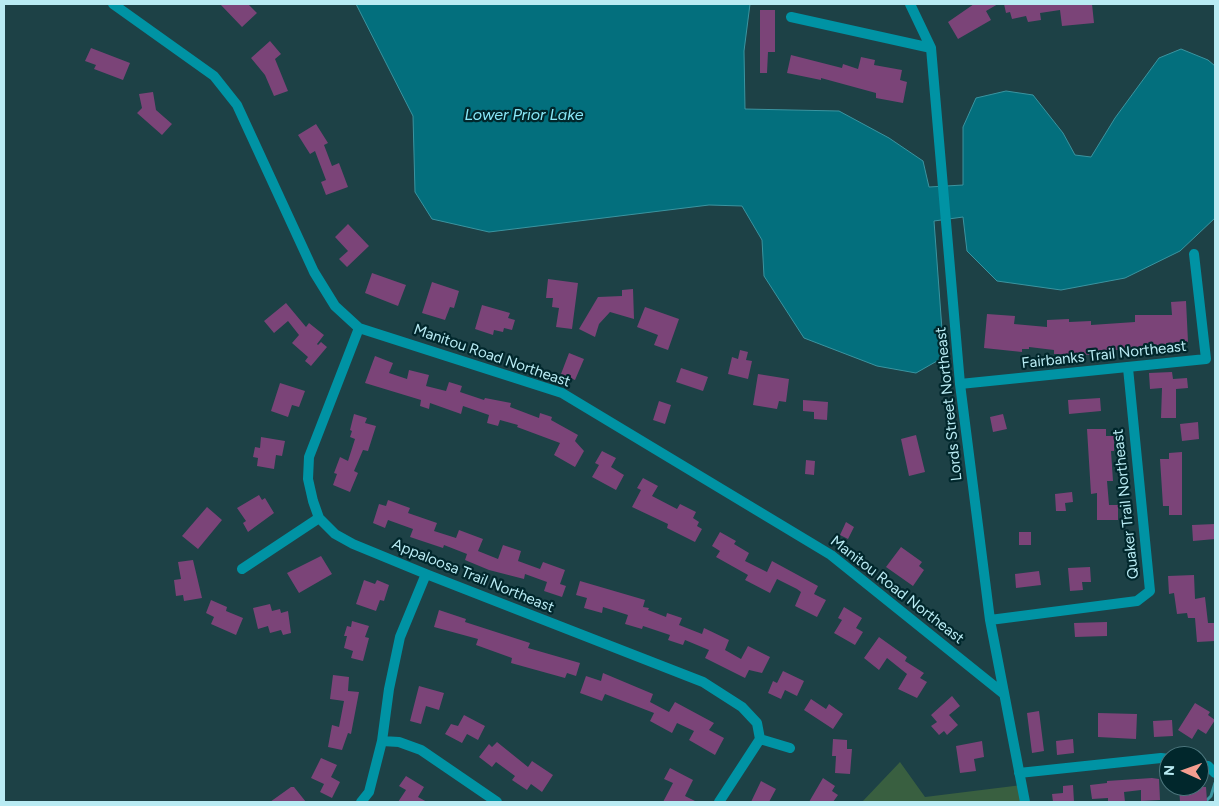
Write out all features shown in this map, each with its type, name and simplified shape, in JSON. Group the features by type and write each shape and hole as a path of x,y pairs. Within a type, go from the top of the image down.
{"street":[{"name":"Manitou Road Northeast","path":"113,4 214,76 237,105 314,272 335,306 359,328 562,393 830,555 1004,694"},
{"name":"Lords Street Northeast","path":"910,4 931,48 960,384 990,620 1025,802"},
{"path":"791,17 931,48"},
{"name":"Fairbanks Trail Northeast","path":"960,384 1206,359 1194,254"},
{"path":"242,569 319,518 308,479 309,457 359,328"},
{"name":"Quaker Trail Northeast","path":"990,620 1137,601 1150,591 1128,368"},
{"name":"Appaloosa Trail Northeast","path":"319,518 335,534 353,544 703,682 742,707 757,722 760,739"},
{"path":"361,802 369,792 382,741 389,690 400,637 426,574"},
{"path":"719,802 760,739 790,748"},
{"path":"382,741 399,742 422,750 497,802"},
{"path":"1019,772 1159,758"}],"green space":[{"path":"900,762 925,797 1022,785 1024,802 862,802"}],"water":[{"name":"Lower Prior Lake","path":"356,4 750,4 744,51 745,109 839,111 889,138 923,161 929,187 963,185 963,127 976,98 1006,91 1033,95 1063,133 1075,155 1091,157 1115,118 1159,58 1181,49 1208,60 1215,66 1215,218 1180,251 1125,278 1061,290 997,281 967,251 963,217 934,221 944,357 916,373 877,366 804,338 764,276 762,240 742,206 709,205 489,232 432,219 415,192 413,116"}],"building":[{"path":"220,4 248,4 257,13 242,27"},
{"path":"974,4 998,4 986,11 991,20 958,39 948,22"},
{"path":"1004,4 1092,4 1094,23 1062,26 1060,10 1040,13 1041,20 1028,22 1026,16 1012,19 1010,12 1006,13"},
{"path":"760,10 775,10 775,52 768,52 767,73 760,73"},
{"path":"270,41 281,54 275,59 288,91 274,96 265,75 251,58"},
{"path":"91,48 130,63 123,80 94,69 96,65 85,61"},
{"path":"791,55 842,68 843,64 858,69 861,57 875,60 874,65 902,70 900,80 907,82 903,103 876,98 876,93 821,78 821,80 787,73"},
{"path":"153,92 156,110 172,124 162,135 137,113 142,108 139,94"},
{"path":"316,124 328,143 324,145 332,166 339,163 348,187 326,195 321,182 326,180 315,151 310,154 298,135"},
{"path":"348,224 369,246 347,267 339,259 348,251 335,237"},
{"path":"372,273 406,285 398,306 365,293"},
{"path":"548,279 578,283 572,329 556,327 559,308 552,307 553,298 546,298"},
{"path":"432,282 459,291 454,308 450,307 445,320 422,313"},
{"path":"633,289 634,319 610,312 599,324 595,337 579,329 598,297 622,296 622,290"},
{"path":"1186,301 1188,342 1166,343 1166,350 1114,350 1114,354 1098,355 1054,354 1054,350 1029,347 1029,349 1022,349 1022,352 984,348 987,314 1015,316 1014,324 1047,327 1047,320 1069,319 1069,322 1091,321 1091,325 1135,322 1135,315 1172,315 1171,302"},
{"path":"286,303 306,327 309,323 324,335 317,344 321,342 327,347 311,366 305,361 308,357 292,343 299,335 288,321 274,333 264,321"},
{"path":"482,305 510,313 508,318 515,320 512,330 504,328 503,332 494,330 493,335 475,329"},
{"path":"645,307 679,319 668,350 654,345 658,335 637,327"},
{"path":"740,350 748,352 746,360 752,361 748,379 728,374 732,357 738,359"},
{"path":"569,353 584,359 575,380 561,374"},
{"path":"375,356 393,363 389,373 407,379 409,370 429,375 426,386 446,391 449,382 462,386 460,392 484,400 485,398 511,403 510,407 539,418 540,413 552,417 551,420 578,435 575,441 584,451 575,467 554,455 560,443 517,427 518,425 500,420 498,426 487,423 489,415 463,406 461,414 430,403 429,409 420,406 421,400 365,383"},
{"path":"681,368 708,377 703,391 676,382"},
{"path":"1172,372 1173,379 1187,378 1188,388 1176,389 1176,418 1161,418 1162,388 1150,389 1149,373"},
{"path":"758,374 789,379 786,402 779,401 777,409 753,405"},
{"path":"280,383 305,391 299,407 292,405 288,417 271,411"},
{"path":"1100,398 1101,411 1069,414 1068,400"},
{"path":"803,400 828,402 827,420 814,419 814,412 803,411"},
{"path":"659,401 671,405 665,424 653,420"},
{"path":"354,414 367,418 365,423 376,426 368,451 363,450 354,471 358,473 350,492 333,485 337,474 334,473 340,457 348,461 355,439 350,437"},
{"path":"1003,414 1007,429 993,432 990,417"},
{"path":"1198,422 1199,439 1182,441 1180,424"},
{"path":"1087,429 1106,429 1106,436 1114,436 1114,451 1111,451 1113,481 1107,481 1109,505 1118,505 1118,520 1097,520 1097,493 1091,494"},
{"path":"916,435 925,472 909,476 901,439"},
{"path":"261,437 285,441 282,456 276,455 274,469 257,466 258,458 253,457 255,447 260,448"},
{"path":"602,451 616,458 611,467 624,475 616,490 592,477 599,465 595,463"},
{"path":"1182,452 1182,515 1169,515 1169,506 1163,506 1160,459 1169,459 1169,453"},
{"path":"806,460 815,461 814,475 805,474"},
{"path":"643,478 658,486 652,496 677,509 680,504 696,512 693,518 699,522 697,526 702,529 695,542 667,528 668,524 632,507 641,490 637,488"},
{"path":"1072,492 1073,502 1065,503 1066,511 1056,511 1055,494"},
{"path":"259,495 262,500 265,498 274,513 248,532 243,523 246,521 237,508"},
{"path":"388,500 410,508 408,513 437,523 434,531 456,538 459,530 483,539 478,551 498,559 503,545 521,551 518,561 540,569 543,562 565,570 560,584 566,586 562,597 544,591 547,582 525,574 524,579 489,570 465,560 467,554 444,545 443,548 410,537 413,529 388,520 385,528 373,523 379,504 386,506"},
{"path":"207,507 222,520 198,549 182,536"},
{"path":"846,522 854,527 848,539 840,535"},
{"path":"1215,524 1215,539 1193,541 1192,525"},
{"path":"720,532 736,541 734,544 749,553 745,561 767,572 772,561 818,586 814,594 826,600 817,617 795,606 801,592 797,589 777,579 770,593 745,580 748,575 716,557 720,551 712,546"},
{"path":"1019,532 1031,532 1031,545 1019,545"},
{"path":"901,547 922,562 919,566 924,570 913,586 886,567"},
{"path":"321,556 332,574 299,593 287,573"},
{"path":"193,560 202,598 184,601 183,595 176,596 174,580 181,579 178,562"},
{"path":"1090,567 1091,582 1082,582 1083,590 1070,591 1068,568"},
{"path":"1039,571 1041,585 1016,588 1015,574"},
{"path":"1194,575 1195,599 1205,597 1208,623 1215,623 1215,641 1197,642 1195,618 1188,618 1187,613 1177,614 1174,593 1169,594 1168,576"},
{"path":"364,580 375,584 377,580 389,585 384,601 380,600 376,611 356,604"},
{"path":"580,581 645,600 643,607 649,608 648,610 666,617 667,613 682,618 679,625 702,634 704,628 729,640 725,650 741,659 748,646 770,657 762,673 749,670 745,678 705,658 709,650 685,640 683,645 668,640 670,635 643,626 642,629 625,624 628,615 603,607 602,613 584,608 587,598 576,595"},
{"path":"211,600 227,607 226,611 243,618 236,635 211,624 214,617 206,613"},
{"path":"270,604 272,611 280,609 281,613 288,611 291,633 283,635 281,630 270,633 268,626 258,629 253,608"},
{"path":"844,607 862,618 856,628 863,632 855,645 834,633 842,620 838,618"},
{"path":"439,610 466,619 465,622 530,643 528,648 580,663 576,676 567,673 565,678 511,663 512,658 476,645 478,639 434,627"},
{"path":"352,621 369,626 365,637 369,638 363,661 351,658 353,651 344,648 347,636 344,636 347,626 351,627"},
{"path":"1107,622 1107,636 1075,637 1074,623"},
{"path":"879,637 907,657 905,661 924,673 920,678 927,682 917,698 898,689 907,674 887,658 879,670 864,658"},
{"path":"783,671 804,681 797,696 785,690 781,699 768,693 773,681 777,683"},
{"path":"603,673 653,694 650,702 669,712 675,702 714,723 709,730 724,738 715,755 689,740 694,731 677,723 672,733 650,721 654,713 605,694 602,701 580,693 586,676 601,681"},
{"path":"333,675 349,677 348,691 359,692 351,734 348,733 342,750 328,747 332,725 339,727 344,701 330,699"},
{"path":"419,686 444,693 439,710 426,706 421,724 410,721"},
{"path":"952,696 960,706 949,715 958,725 947,735 944,731 939,735 931,726 937,722 931,715"},
{"path":"811,699 826,709 829,704 843,714 833,729 804,710"},
{"path":"1195,703 1210,712 1208,715 1215,720 1206,734 1198,729 1192,739 1178,730"},
{"path":"1039,711 1044,751 1032,753 1027,713"},
{"path":"1098,713 1137,714 1136,739 1098,737"},
{"path":"464,715 485,726 478,740 467,734 462,743 445,734 451,724 458,726"},
{"path":"1172,720 1173,736 1154,737 1153,721"},
{"path":"833,739 847,740 847,749 852,749 850,774 835,773 836,756 832,756"},
{"path":"1073,739 1074,753 1057,755 1056,741"},
{"path":"982,741 984,757 974,759 976,771 960,773 956,746"},
{"path":"497,742 528,767 532,761 553,775 542,792 531,784 527,790 512,780 515,776 496,762 492,767 479,757 489,744 492,747"},
{"path":"321,758 337,765 331,777 340,782 332,798 320,792 324,784 311,778"},
{"path":"670,768 693,780 685,796 697,802 663,802 673,783 664,779"},
{"path":"406,776 424,787 418,797 427,802 398,802 406,790 399,786"},
{"path":"823,778 835,786 832,791 838,795 833,802 809,802"},
{"path":"1159,779 1160,800 1141,801 1141,790 1124,792 1125,802 1108,802 1108,798 1092,799 1090,785 1107,783 1107,781"},
{"path":"761,781 776,789 769,802 751,802"},
{"path":"1073,785 1074,802 1053,802 1052,794 1063,793 1063,786"},
{"path":"291,787 294,787 306,802 270,802"},
{"path":"1180,796 1207,796 1207,801 1180,802"}],"waterway":[{"path":"1205,802 1211,796 1215,783"}]}
